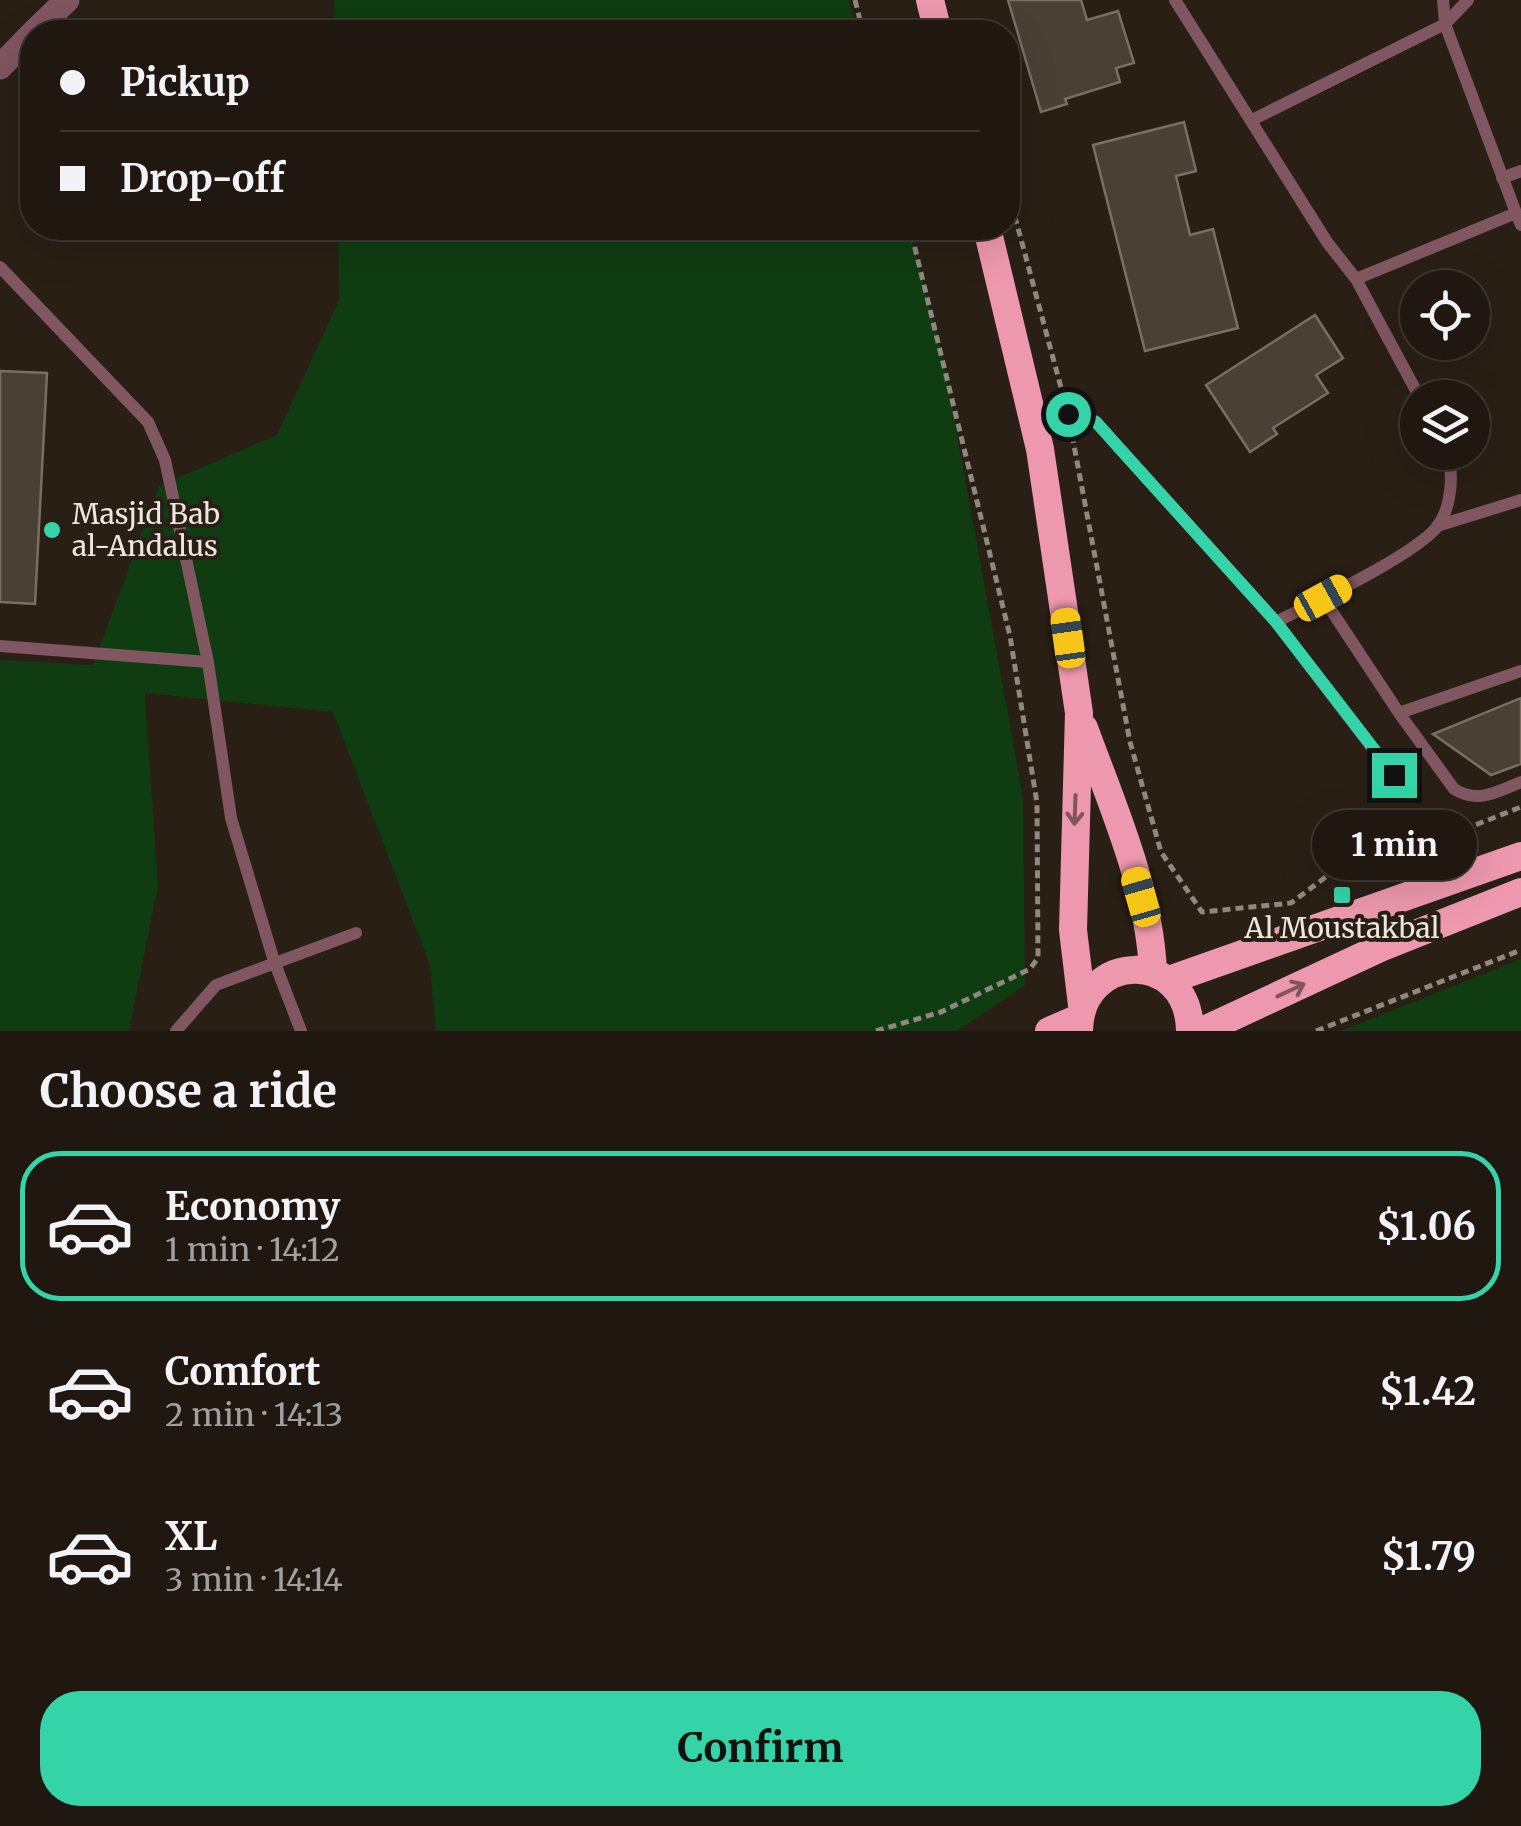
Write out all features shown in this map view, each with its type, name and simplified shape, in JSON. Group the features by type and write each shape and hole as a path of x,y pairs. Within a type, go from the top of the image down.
{"highway":[{"path":"990,240 1032,416 1079,713 1124,838 1161,976 1190,1014 1190,1031"},
{"path":"1079,713 1072,930 1080,1018"},
{"path":"1050,1031 1080,1018 1097,984 1110,976 1161,976 1521,856"},
{"path":"1202,1031 1380,948 1521,892"}],"street":[{"path":"47,20 66,0"},
{"path":"0,68 20,48"}],"lane":[{"path":"1175,0 1327,242 1356,279 1410,380"},
{"path":"1356,279 1519,219 1445,24 1444,0"},
{"path":"1252,120 1445,24 1468,0"},
{"path":"1502,178 1521,171"},
{"path":"0,267 148,422 165,460 208,662 231,818 274,961 301,1031"},
{"path":"1032,416 1068,414 1096,422 1276,622 1394,775"},
{"path":"1437,526 1451,487 1449,470"},
{"path":"1276,622 1323,598 1437,526 1521,500"},
{"path":"1323,598 1454,789 1465,796 1480,798 1521,782"},
{"path":"0,646 208,662"},
{"path":"1399,713 1521,671"},
{"path":"176,1031 216,985 356,933"}],"path":[{"path":"1020,236 1068,414 1130,742 1161,852 1202,912 1291,903 1347,861 1455,833 1521,807"},
{"path":"876,1031 941,1012 1030,969 1038,958 1037,804 1010,636 913,240"},
{"path":"1316,1031 1521,950"}],"green space":[{"path":"334,0 849,0 855,20 335,20"},
{"path":"338,240 912,240 942,352 1023,797 1025,985 957,1031 436,1031 430,965 333,712 145,693 158,886 129,1031 0,1031 0,660 93,665 159,486 277,435 339,300"},
{"path":"1521,959 1521,1031 1341,1031"}],"building":[{"path":"1008,0 1081,0 1087,20 1118,11 1134,63 1116,68 1120,82 1065,99 1067,104 1041,112 1020,41 1020,20 1014,20"},
{"path":"1184,122 1196,171 1176,176 1190,235 1213,229 1238,328 1145,351 1093,145"},
{"path":"1315,315 1343,358 1316,375 1328,393 1273,428 1277,434 1250,452 1206,385"},
{"path":"0,371 47,373 35,604 0,602"},
{"path":"1521,698 1521,764 1491,775 1433,734"}],"place":[{"name":"Masjid Bab al-Andalus","path":"52,530"},
{"name":"Al Moustakbal","path":"1342,895"}],"route":[{"path":"1068,414 1096,422 1276,622 1394,775"}]}
